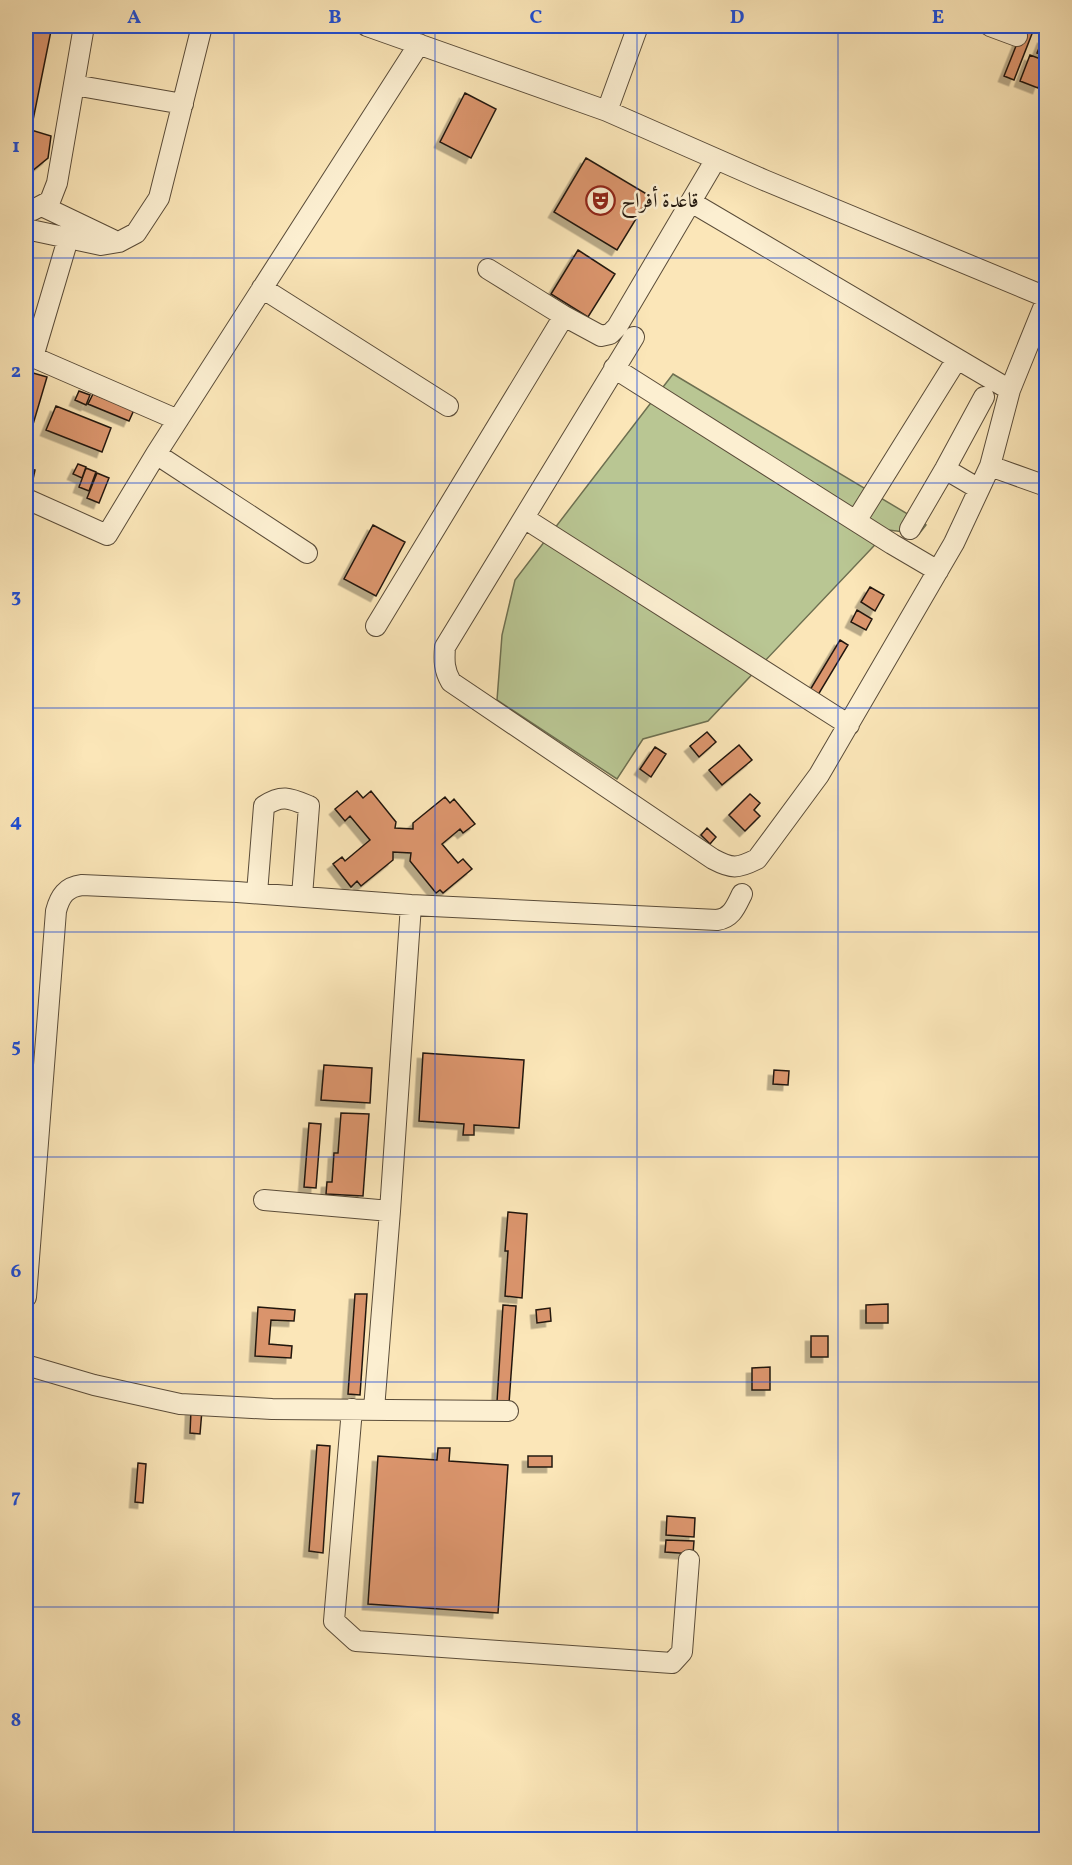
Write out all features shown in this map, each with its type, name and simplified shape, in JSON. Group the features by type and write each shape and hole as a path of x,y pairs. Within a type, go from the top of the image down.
{"street":[{"path":"34,207 50,201 57,183 84,26"},
{"path":"26,230 101,245 119,242 136,233 159,198 202,26"},
{"path":"367,26 607,111 1047,299 1010,390 990,466 954,543 819,775 757,859 744,866 729,868 713,859 451,682 443,662 445,647 633,337"},
{"path":"607,111 638,26"},
{"path":"990,26 1017,36"},
{"path":"29,500 107,535 156,454 419,44"},
{"path":"74,85 183,104"},
{"path":"488,269 601,336 610,334 617,327 716,159"},
{"path":"691,202 1010,390"},
{"path":"34,207 119,242"},
{"path":"68,239 33,357 178,420"},
{"path":"262,288 448,406"},
{"path":"376,626 564,316"},
{"path":"856,521 957,358"},
{"path":"614,368 938,571"},
{"path":"910,529 984,397"},
{"path":"156,454 307,553"},
{"path":"990,466 1047,486"},
{"path":"945,470 980,489"},
{"path":"524,518 849,725"},
{"path":"257,893 264,806 276,798 292,799 309,807 302,896"},
{"path":"26,1297 55,921 60,898 68,889 82,885 257,893 411,904 717,920 727,918 732,913 742,894"},
{"path":"374,1409 411,904"},
{"path":"264,1200 390,1211"},
{"path":"26,1365 94,1385 180,1404 272,1409 508,1411"},
{"path":"352,1409 334,1621 357,1641 672,1663 682,1652 689,1560"}],"green space":[{"path":"673,374 926,525 919,534 889,530 708,721 643,739 617,779 497,700 502,635 515,580"}],"building":[{"path":"30,26 52,26 31,130 51,136 48,158 26,176 26,52"},
{"path":"1024,26 1035,26 1014,80 1004,76"},
{"path":"1043,38 1046,39 1046,56 1037,53"},
{"path":"1030,55 1046,61 1038,88 1020,81"},
{"path":"465,93 496,109 471,158 440,142"},
{"path":"586,158 650,196 617,250 554,212"},
{"path":"578,250 615,274 588,317 551,294"},
{"path":"33,373 47,377 26,448 26,397"},
{"path":"79,391 90,395 86,405 75,400"},
{"path":"93,394 134,410 129,421 88,404"},
{"path":"56,406 111,428 102,452 46,430"},
{"path":"78,464 86,467 82,478 73,474"},
{"path":"26,468 35,470 32,484 26,483"},
{"path":"86,468 96,472 89,491 79,487"},
{"path":"97,473 109,478 99,503 87,498"},
{"path":"373,525 405,542 376,596 344,579"},
{"path":"870,587 884,595 875,611 861,602"},
{"path":"857,610 872,619 866,630 851,622"},
{"path":"840,640 848,645 815,700 807,695"},
{"path":"707,732 716,742 699,757 690,746"},
{"path":"739,745 752,760 722,785 709,770"},
{"path":"655,747 666,754 651,777 640,769"},
{"path":"357,791 363,798 371,791 396,822 395,828 413,829 413,823 445,797 450,803 454,799 475,824 463,833 460,829 442,844 458,863 463,859 472,869 443,893 440,890 436,893 410,861 411,853 393,852 393,860 361,886 357,881 351,887 333,864 342,857 345,861 370,840 350,816 345,821 335,809"},
{"path":"750,794 760,803 754,810 760,816 745,831 729,815"},
{"path":"707,828 716,837 710,844 701,835"},
{"path":"423,1053 524,1060 519,1128 474,1125 474,1135 463,1135 464,1124 419,1121"},
{"path":"324,1065 372,1068 370,1103 321,1100"},
{"path":"774,1070 789,1071 788,1085 773,1084"},
{"path":"341,1113 369,1114 363,1196 326,1194 327,1182 332,1182 334,1153 338,1153"},
{"path":"309,1123 321,1124 316,1188 304,1187"},
{"path":"508,1212 527,1214 522,1298 505,1296"},
{"path":"355,1294 367,1294 360,1395 348,1394"},
{"path":"888,1304 888,1323 866,1323 866,1305"},
{"path":"503,1305 516,1306 509,1403 497,1402"},
{"path":"258,1307 295,1310 294,1321 271,1320 269,1344 292,1346 291,1358 255,1356"},
{"path":"550,1308 551,1321 537,1323 536,1310"},
{"path":"811,1336 828,1336 828,1357 811,1357"},
{"path":"770,1367 770,1390 752,1390 752,1368"},
{"path":"191,1410 202,1410 200,1434 190,1433"},
{"path":"317,1445 330,1446 323,1553 309,1551"},
{"path":"438,1448 450,1448 449,1461 508,1465 498,1613 368,1604 378,1456 437,1460"},
{"path":"528,1456 552,1456 552,1467 528,1467"},
{"path":"138,1463 146,1464 143,1503 135,1502"},
{"path":"667,1516 695,1518 694,1537 666,1535"},
{"path":"666,1540 694,1541 693,1554 665,1552"}],"place":[{"name":"قاعدة أفراح","path":"600,201"}]}
